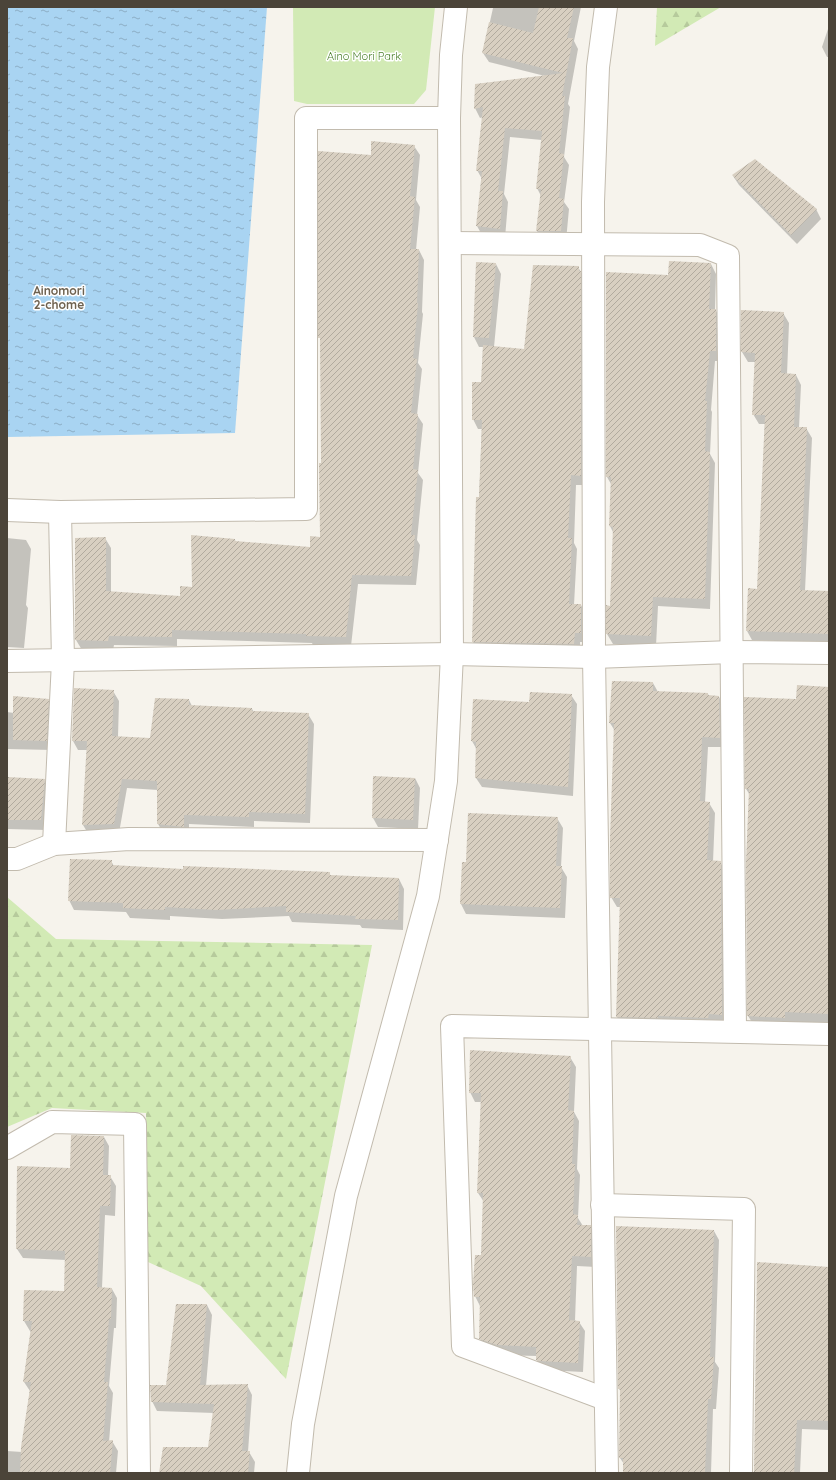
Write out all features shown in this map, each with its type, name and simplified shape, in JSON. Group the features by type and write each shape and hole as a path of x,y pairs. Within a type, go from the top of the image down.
{"street":[{"path":"298,1473 303,1424 346,1196 428,896 446,781 452,654 449,118 451,55 456,7"},
{"path":"606,7 598,67 593,202 594,657 607,1473"},
{"path":"7,510 60,512 306,509 306,118 449,118"},
{"path":"450,243 700,245 728,256 735,1031"},
{"path":"54,844 63,660 60,512"},
{"path":"7,661 452,654 594,657 732,652 829,653"},
{"path":"7,859 17,859 54,844 128,839 437,840"},
{"path":"605,1399 463,1346 452,1026 829,1034"},
{"path":"7,1148 52,1122 135,1124 139,1473"},
{"path":"602,1205 744,1209 741,1473"}],"green space":[{"name":"Aino Mori Park","path":"293,7 435,7 426,90 414,104 307,104 294,101"},
{"path":"657,7 721,7 655,46"},
{"path":"7,897 56,939 372,945 286,1379 201,1286 148,1262 146,1113 52,1108 7,1127"}],"water":[{"path":"7,7 267,7 235,433 7,437"}],"building":[{"path":"539,7 574,7 567,38 573,38 562,96 565,96 559,153 564,154 559,198 564,199 561,231 536,231 541,189 536,189 542,131 505,128 498,191 503,191 500,229 476,226 482,171 476,171 483,107 474,109 475,84 563,73 482,53 489,22 533,33"},
{"path":"371,141 415,145 410,196 415,197 410,249 419,249 418,303 413,358 417,359 411,413 418,414 413,469 418,470 411,535 415,535 411,576 352,575 346,637 306,636 306,634 172,630 172,637 109,636 108,641 75,640 75,538 106,537 106,591 180,596 180,586 192,587 191,535 235,539 235,541 310,547 310,536 320,537 319,463 321,463 320,338 318,338 318,151 371,155"},
{"path":"755,159 817,209 791,235 732,175"},
{"path":"669,261 711,263 709,309 716,309 716,351 710,351 705,401 707,401 705,451 710,452 705,599 653,597 651,636 606,634 606,605 610,606 613,527 609,526 611,477 606,477 606,272 668,275"},
{"path":"476,262 496,263 489,338 473,337"},
{"path":"533,265 579,266 579,271 581,271 581,476 571,475 568,538 572,538 569,604 581,604 581,633 575,633 574,644 472,642 476,497 479,497 482,420 472,420 472,382 481,382 483,345 524,349"},
{"path":"741,310 784,312 781,373 796,374 794,427 807,427 800,590 829,591 829,634 746,631 748,588 757,589 765,415 752,415 755,353 741,352"},
{"path":"612,681 653,682 653,691 708,693 708,695 719,696 720,738 702,737 700,801 710,802 707,860 721,861 722,1015 709,1014 708,1018 658,1016 658,1018 616,1017 620,898 610,898 610,838 614,723 609,723"},
{"path":"797,685 829,687 829,1014 785,1012 785,1018 747,1016 746,862 749,789 745,789 744,697 796,699"},
{"path":"74,688 114,690 112,736 150,738 155,698 189,699 189,705 252,708 252,711 309,713 305,814 249,812 249,817 184,815 184,827 157,824 157,781 122,779 114,824 82,825 87,741 72,741"},
{"path":"530,692 572,694 568,787 475,778 476,742 471,741 473,699 529,702"},
{"path":"13,696 49,699 47,741 13,740"},
{"path":"373,776 415,778 413,820 372,818"},
{"path":"7,777 45,779 41,820 7,820"},
{"path":"468,813 558,817 556,866 562,866 560,908 460,904 462,862 466,862"},
{"path":"70,859 112,860 112,865 183,869 183,866 330,872 330,875 399,878 398,920 355,919 356,916 286,912 286,906 216,910 165,907 165,910 123,908 123,903 68,901"},
{"path":"470,1050 571,1056 568,1110 574,1111 572,1164 575,1164 573,1214 578,1215 577,1225 591,1225 591,1257 572,1256 569,1320 580,1321 578,1363 539,1361 536,1360 536,1347 497,1345 479,1339 480,1297 474,1297 473,1284 475,1255 481,1255 483,1193 477,1193 481,1093 469,1093"},
{"path":"71,1135 104,1136 103,1175 111,1175 110,1206 100,1206 97,1287 112,1288 111,1319 109,1319 104,1382 108,1382 103,1441 113,1440 110,1473 20,1473 21,1447 31,1382 23,1382 32,1321 23,1321 24,1290 64,1291 65,1251 16,1249 17,1166 70,1168"},
{"path":"616,1226 714,1230 710,1357 714,1357 711,1399 708,1399 705,1473 623,1473 623,1458 619,1458 620,1389 618,1389"},
{"path":"757,1262 829,1267 829,1421 797,1420 794,1473 754,1473"},
{"path":"176,1304 207,1304 200,1385 248,1384 242,1451 250,1451 248,1473 159,1473 163,1447 208,1447 214,1404 151,1402 150,1385 166,1385"}],"district":[{"name":"Ainomori 2-chome","path":"59,297"}]}
